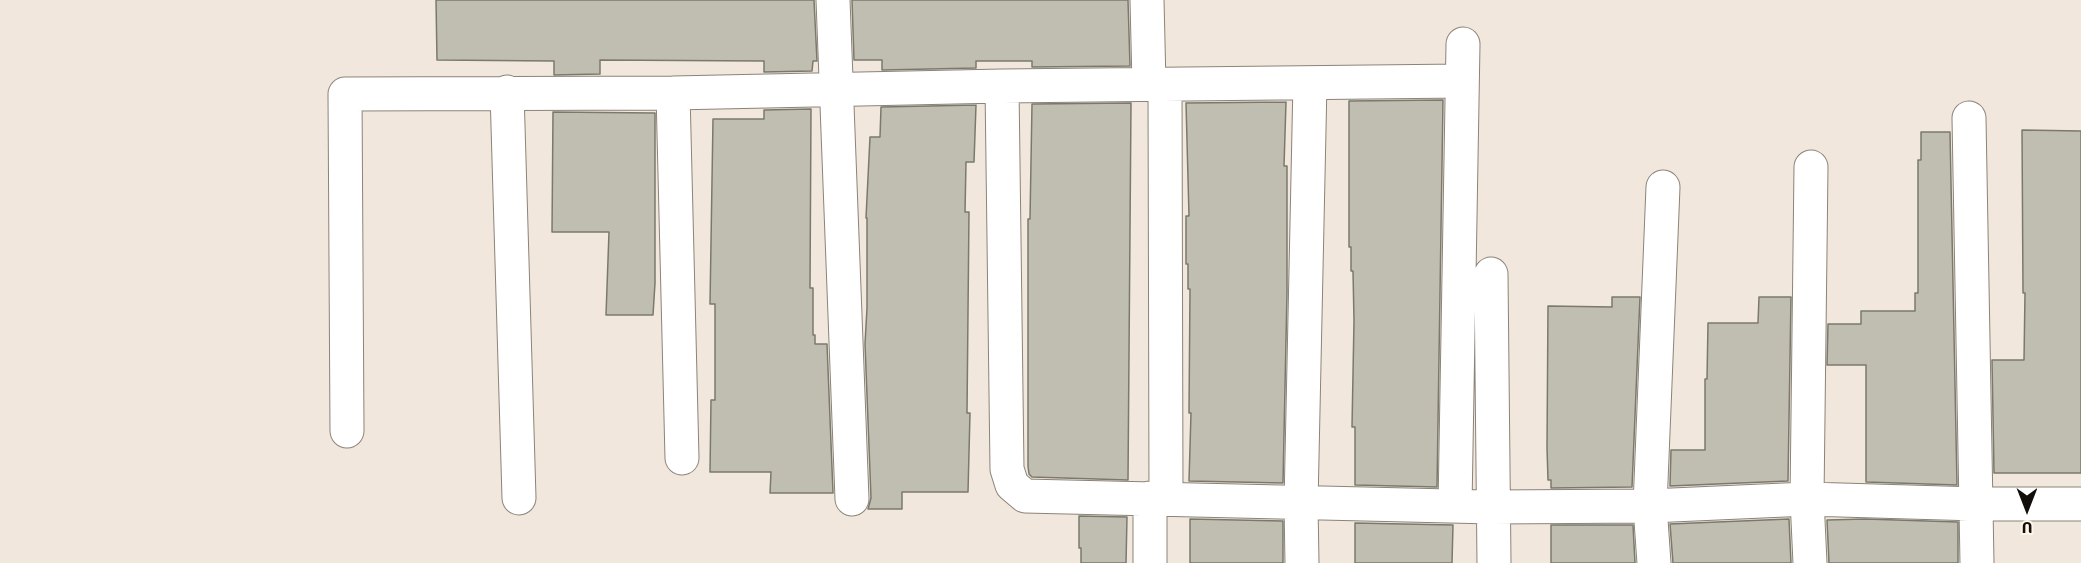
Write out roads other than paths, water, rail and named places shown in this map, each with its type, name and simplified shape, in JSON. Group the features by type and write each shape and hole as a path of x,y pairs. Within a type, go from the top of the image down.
{"street":[{"path":"833,0 852,499"},
{"path":"1147,0 1157,84 1158,498 1150,563"},
{"path":"1455,506 1463,44"},
{"path":"347,432 345,94 673,93 1002,86 1462,81"},
{"path":"1302,563 1301,504 1310,82"},
{"path":"1002,86 1007,469 1012,485 1025,496 1492,507 1650,506 1808,499 1977,504 2081,504"},
{"path":"507,92 519,498"},
{"path":"673,93 682,458"},
{"path":"1969,118 1977,563"},
{"path":"1810,563 1808,499 1811,166"},
{"path":"1654,563 1650,506 1663,187"},
{"path":"1491,274 1494,563"}]}
